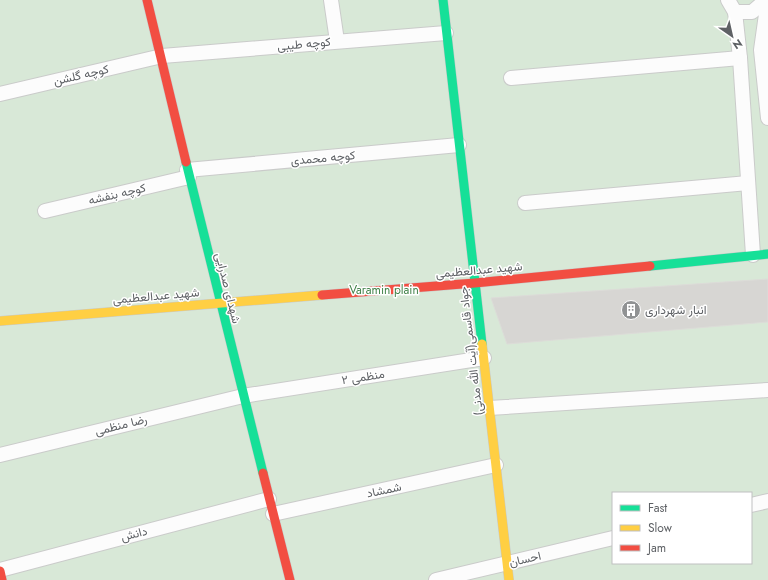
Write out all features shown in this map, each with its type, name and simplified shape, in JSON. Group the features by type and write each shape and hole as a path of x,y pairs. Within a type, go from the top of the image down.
{"street":[{"name":"شهدای صدرایی","path":"147,0 162,56 219,303 290,580"},
{"path":"331,0 337,41"},
{"name":"جواد قاسمی(آیت الله مدنی)","path":"442,0 509,580"},
{"path":"753,255 740,58 731,6 752,12 767,0"},
{"path":"767,0 761,50 768,118"},
{"name":"کوچه طیبی","path":"162,56 446,32"},
{"name":"کوچه گلشن","path":"0,94 162,56"},
{"path":"511,78 740,58"},
{"name":"کوچه محمدی","path":"188,174 459,145"},
{"name":"کوچه بنفشه","path":"45,211 188,174"},
{"path":"525,203 748,182"},
{"name":"شهید عبدالعظیمی","path":"0,321 475,283 768,254"},
{"name":"منظمی ۲","path":"242,396 484,358"},
{"path":"489,408 768,390"},
{"name":"رضا منظمی","path":"0,455 242,396"},
{"name":"شمشاد","path":"273,514 496,466"},
{"name":"دانش","path":"0,570 269,499"},
{"path":"752,505 768,501"},
{"name":"احسان","path":"436,580 612,538"},
{"path":"0,570 2,580"}],"green space":[{"name":"Varamin plain","path":"0,0 768,0 768,580 0,580"}],"building":[{"name":"انبار شهرداری","path":"768,279 768,322 507,344 491,298"}],"traffic: fast":[{"path":"443,0 482,344"},
{"path":"186,162 263,473"},
{"path":"650,266 768,254"}],"traffic: slow":[{"path":"0,321 322,295"},
{"path":"482,344 509,580"}],"traffic: jam":[{"path":"147,0 186,162"},
{"path":"322,295 475,283 650,266"},
{"path":"263,473 290,580"},
{"path":"0,571 2,580"}],"place":[{"name":"انبار شهرداری","path":"631,310"}]}
